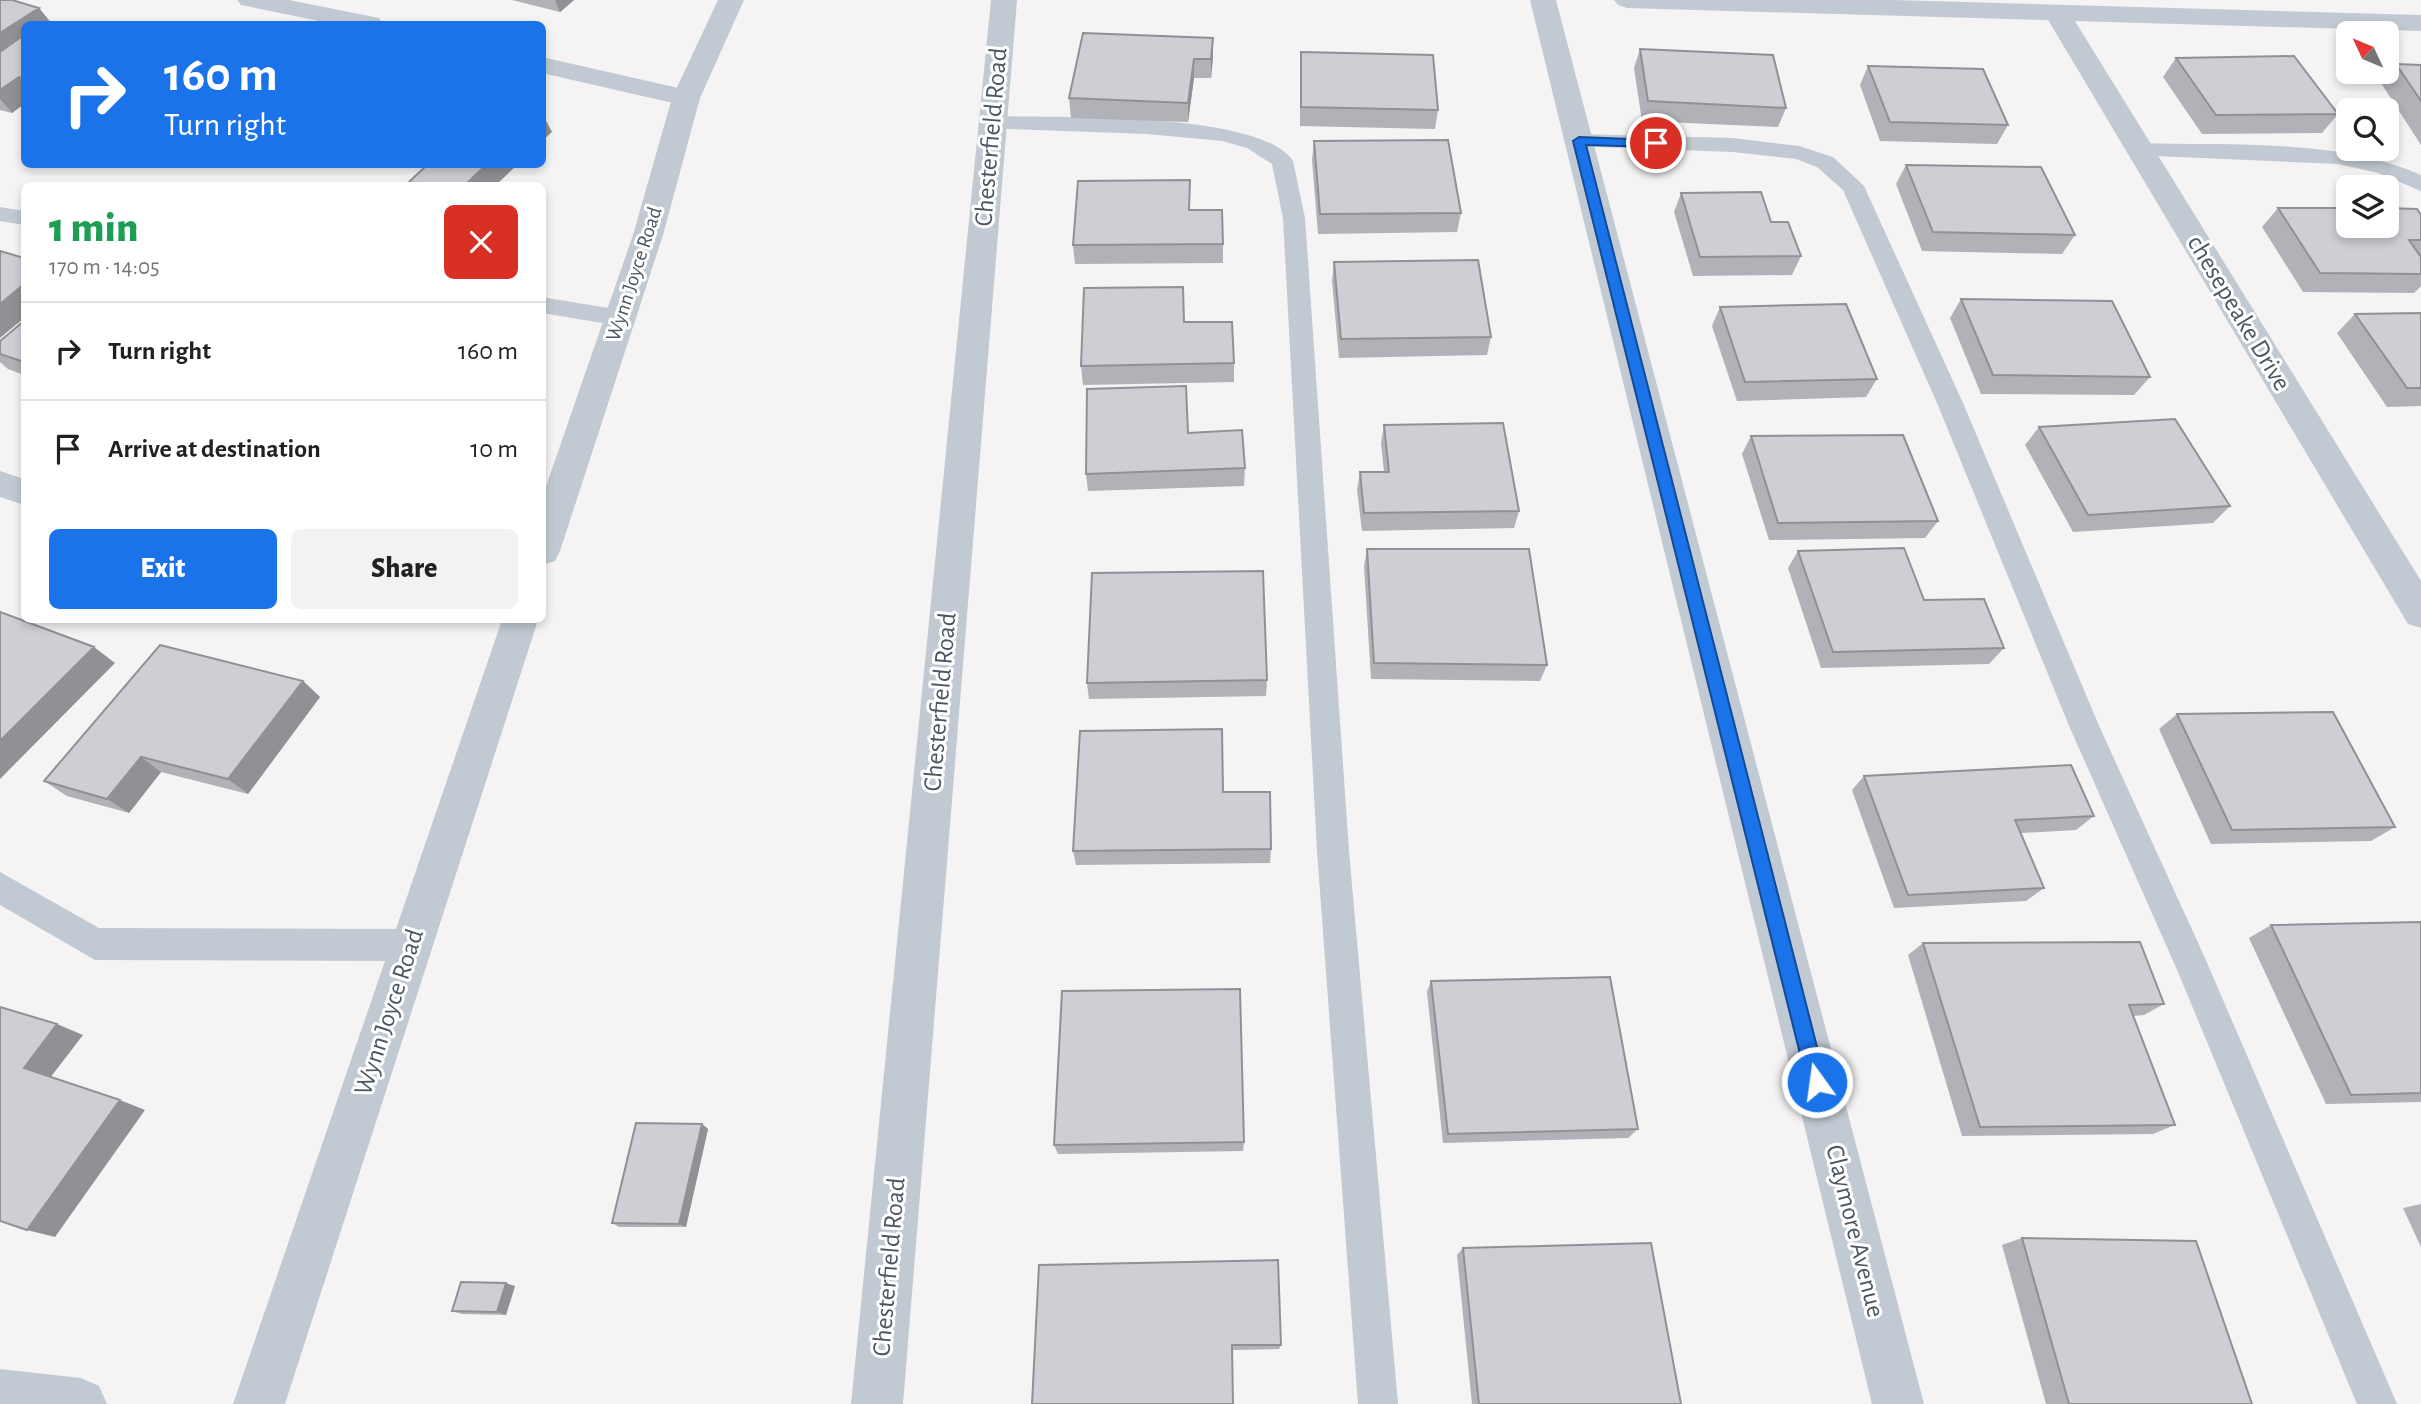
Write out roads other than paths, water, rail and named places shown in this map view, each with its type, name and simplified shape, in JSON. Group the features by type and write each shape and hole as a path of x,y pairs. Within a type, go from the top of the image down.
{"street":[{"path":"250,0 355,21"},
{"name":"Wynn Joyce Road","path":"546,539 648,235 686,98 731,0"},
{"name":"Chesterfield Road","path":"877,1404 1004,0"},
{"name":"Claymore Avenue","path":"1544,0 1898,1404"},
{"path":"1627,0 2421,23"},
{"name":"chesepeake Drive","path":"2057,13 2421,613"},
{"path":"546,66 686,98"},
{"path":"0,484 21,491"},
{"name":"Wynn Joyce Road","path":"259,1404 519,623"},
{"path":"0,1395 81,1404"}],"lane":[{"path":"992,123 1147,127 1223,134 1255,143 1282,161 1294,218 1333,851 1378,1404"},
{"path":"1579,141 1733,145 1799,153 1825,162 1853,186 1939,378 2085,728 2193,969 2377,1404"},
{"path":"2140,150 2338,157 2384,167 2421,184"},
{"path":"0,214 21,218"},
{"path":"546,306 620,318"},
{"path":"0,887 95,944 411,945"}]}
